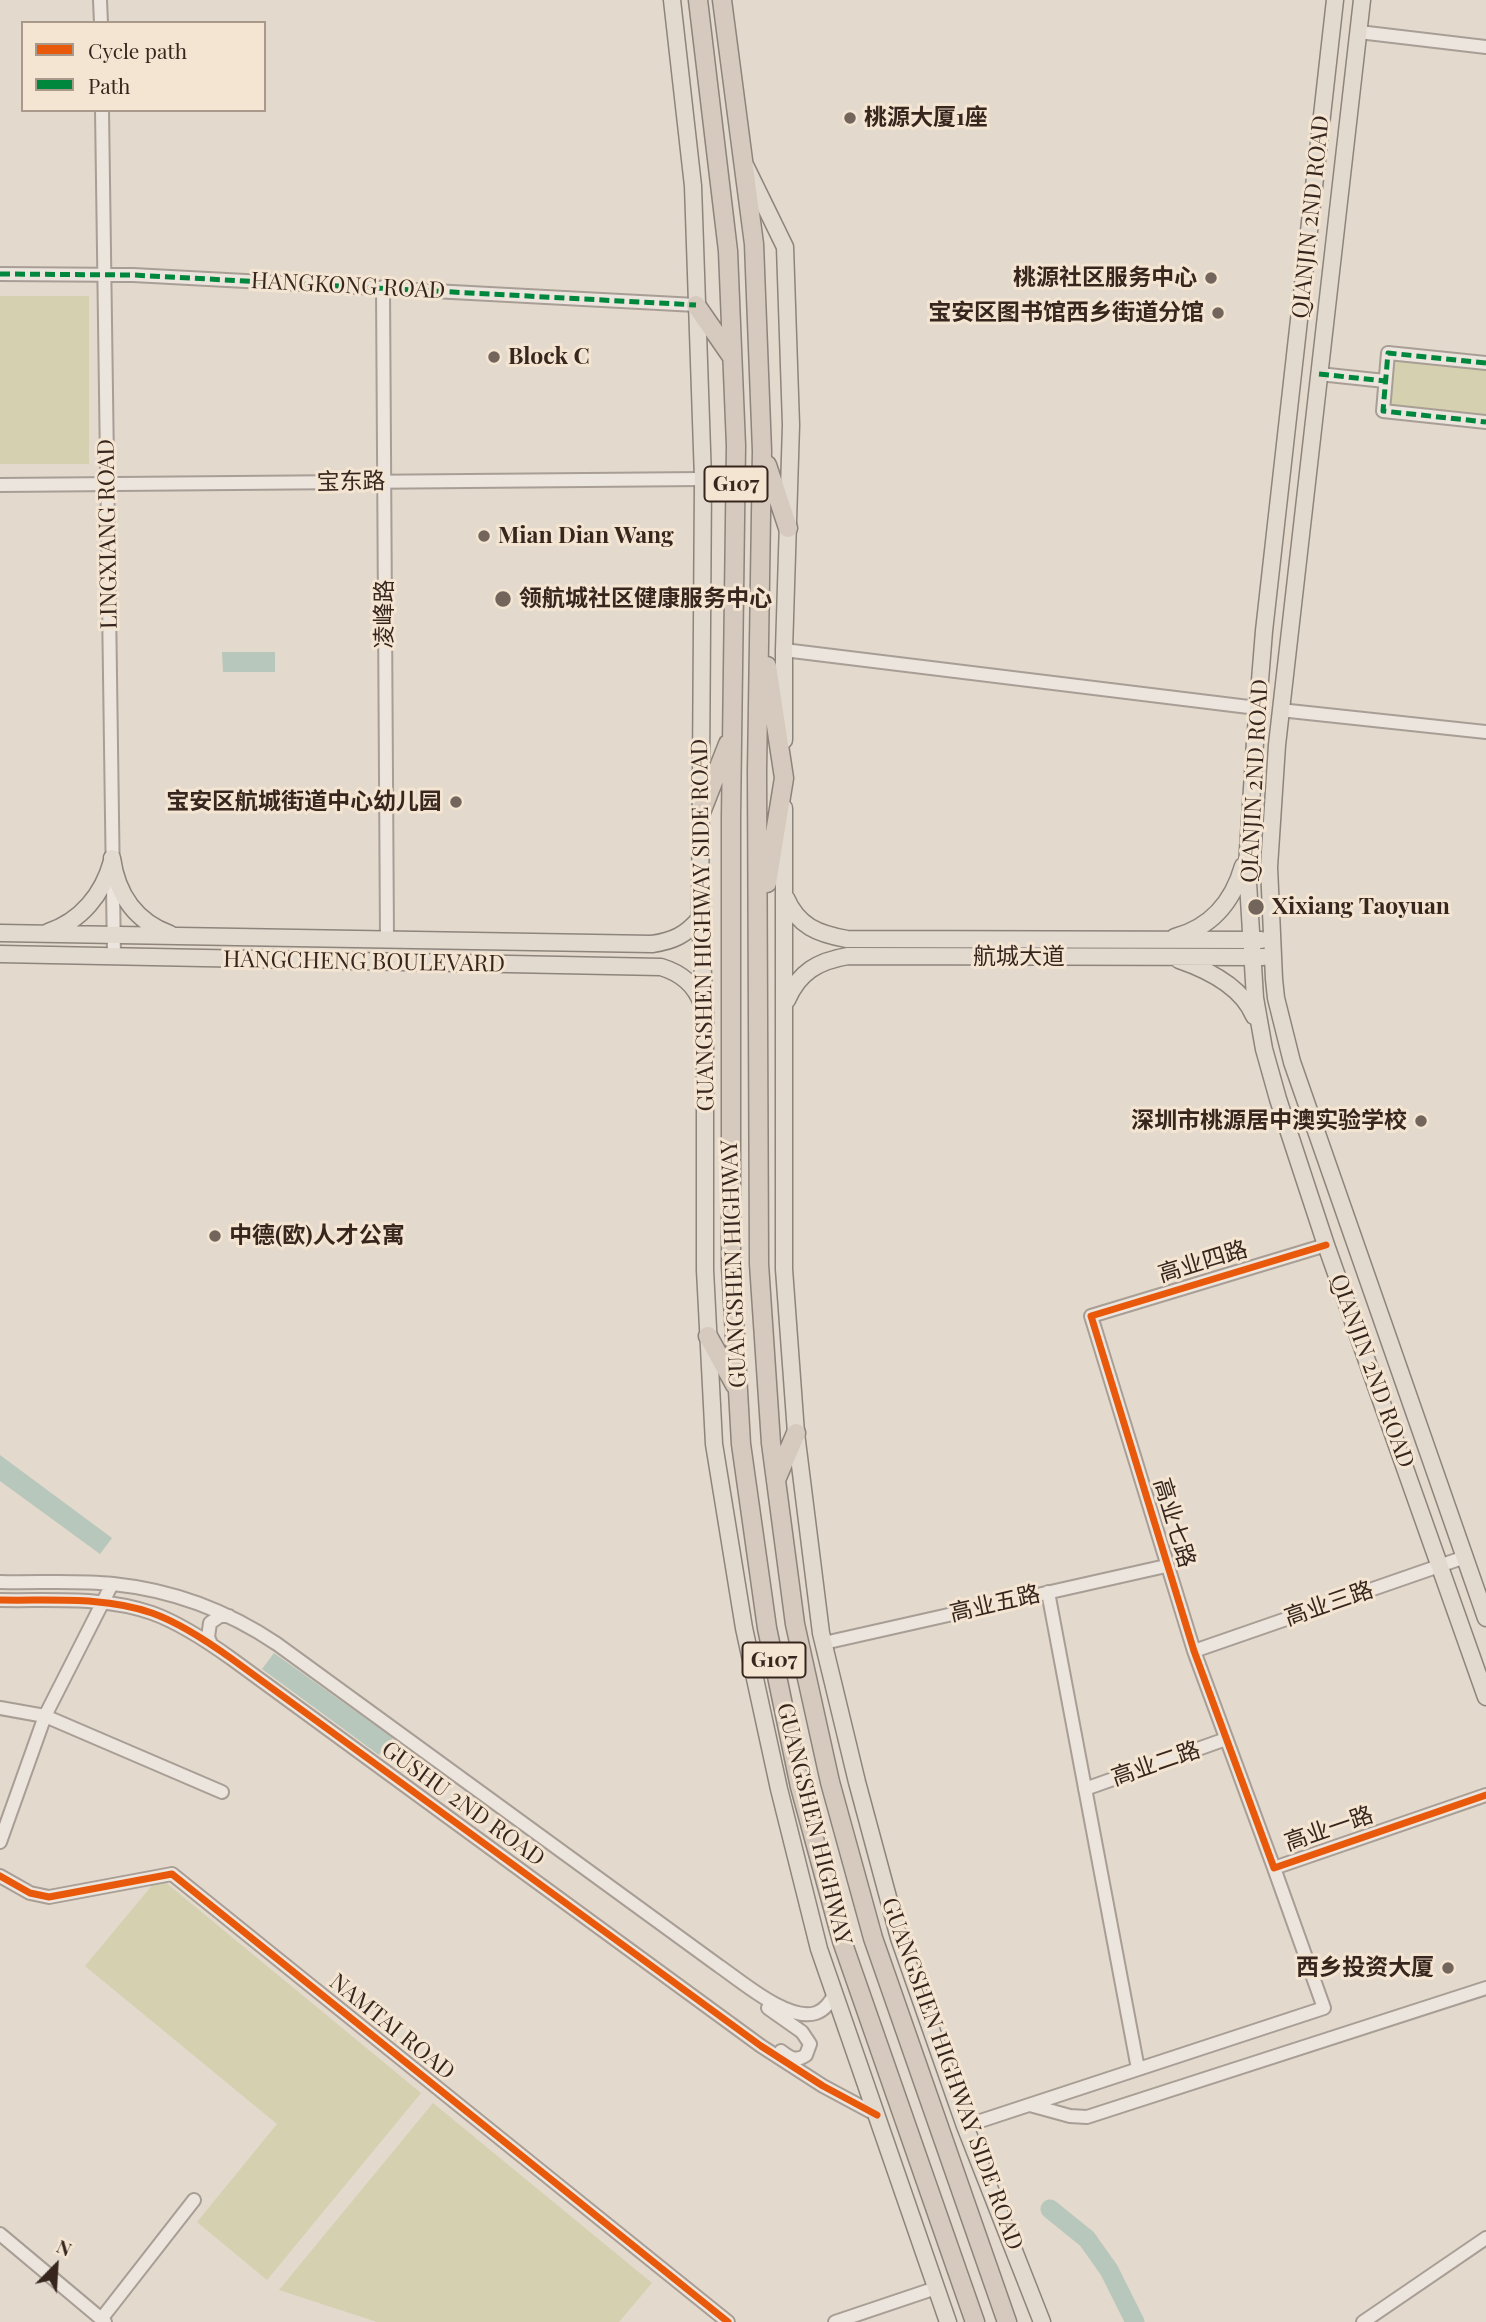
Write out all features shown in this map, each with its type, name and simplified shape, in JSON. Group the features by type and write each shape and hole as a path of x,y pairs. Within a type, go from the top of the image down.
{"highway":[{"name":"G107","path":"698,0 728,251 736,446 732,735 731,1266 738,1390"},
{"name":"G107","path":"722,0 754,244 762,451 757,771 759,1264 776,1480"},
{"path":"696,305 733,357"},
{"path":"762,451 788,528"},
{"path":"759,613 784,778 759,932"},
{"path":"700,815 732,735"},
{"path":"708,1336 738,1390"},
{"name":"GUANGSHEN HIGHWAY","path":"738,1390 741,1444 767,1628 800,1787 842,1941 975,2322"},
{"path":"776,1480 796,1433"},
{"name":"GUANGSHEN HIGHWAY","path":"776,1480 795,1624 830,1782 873,1938 1007,2322"}],"main road":[{"name":"GUANGSHEN HIGHWAY SIDE ROAD","path":"672,0 693,186 703,479 700,918 705,1013 705,1270 714,1444 744,1628 779,1789 819,1949 948,2322"},
{"name":"QIANJIN 2ND ROAD","path":"1335,0 1257,708 1248,843 1252,949 1259,1028 1278,1099 1326,1245 1486,1697"},
{"name":"QIANJIN 2ND ROAD","path":"1362,0 1280,710 1270,843 1272,949 1276,998 1292,1062 1486,1618"},
{"name":"GUANGSHEN HIGHWAY SIDE ROAD","path":"744,162 785,247 791,425 784,650 784,1269 796,1433 824,1643 857,1782 899,1938 965,2126 1042,2322"},
{"path":"1248,843 1236,888 1216,915 1163,948 1227,984 1251,1009 1259,1028"},
{"path":"38,934 68,923 93,902 113,858"},
{"path":"113,858 119,888 135,913 160,930 190,937"},
{"name":"航城大道","path":"785,896 792,912 802,923 813,930 847,939 1272,949"},
{"name":"HANGCHENG BOULEVARD","path":"0,933 652,944 668,942 691,929 700,918"},
{"path":"577,943 584,945 589,954 587,961 577,966"},
{"name":"航城大道","path":"786,1003 793,986 803,974 815,965 848,956 1163,948"},
{"name":"HANGCHENG BOULEVARD","path":"0,954 661,967 671,970 690,983 701,1000 705,1013"}],"street":[{"path":"100,0 101,21"},
{"path":"1359,32 1486,47"},
{"name":"LINGXIANG ROAD","path":"102,112 114,957"},
{"name":"HANGKONG ROAD","path":"0,274 104,274 696,305"},
{"name":"凌峰路","path":"383,287 387,940"},
{"path":"1486,363 1388,353 1383,411 1486,422"},
{"path":"1319,374 1385,381"},
{"name":"宝东路","path":"0,485 703,479"},
{"path":"784,650 1257,708"},
{"path":"1280,710 1486,733"},
{"name":"高业四路","path":"1091,1316 1326,1245"},
{"name":"高业七路","path":"1091,1316 1166,1566 1227,1739"},
{"name":"高业三路","path":"1194,1651 1465,1557"},
{"name":"高业五路","path":"824,1643 1166,1566"},
{"name":"GUSHU 2ND ROAD","path":"0,1583 112,1584 165,1594 229,1616 277,1644 719,1966 783,2009 796,2013 817,2013 827,2006 835,1994"},
{"path":"0,1842 45,1716 112,1584"},
{"path":"1048,1592 1138,2069"},
{"name":"GUSHU 2ND ROAD","path":"0,1600 127,1605 153,1613 211,1644 800,2073 877,2115"},
{"path":"211,1644 208,1637 210,1623 220,1616 229,1616"},
{"path":"0,1708 45,1716 222,1792"},
{"name":"高业二路","path":"1085,1789 1227,1739"},
{"name":"高业一路","path":"1227,1739 1274,1868 1486,1795"},
{"path":"965,2126 1324,2008 1274,1868"},
{"name":"NAMTAI ROAD","path":"0,1876 30,1893 49,1897 172,1874 728,2322"},
{"path":"698,1999 738,2021 791,2058 802,2058 809,2051 810,2044 806,2035 764,2005 719,1966"},
{"path":"1030,2105 1070,2116 1087,2117 1486,1988"},
{"path":"0,2234 104,2320 194,2200"},
{"path":"1363,2322 1486,2238"},
{"path":"835,2322 936,2288"}],"shaded area":[{"path":"0,296 89,296 89,464 0,464"},
{"path":"1395,360 1486,370 1486,415 1391,405"},
{"path":"222,652 275,652 275,672 223,672"},
{"path":"0,1455 112,1538 100,1554 0,1481"},
{"path":"274,1653 393,1738 379,1755 262,1669"},
{"path":"159,1877 421,2093 267,2280 197,2222 277,2124 85,1966"},
{"path":"433,2103 652,2283 619,2322 377,2322 279,2290"}],"waterway":[{"path":"1050,2209 1087,2239 1109,2270 1135,2322"}],"marked path":[{"path":"0,274 133,275 696,305"},
{"path":"1486,363 1388,353 1383,411 1486,422"},
{"path":"1319,374 1385,381"}],"cycle path":[{"path":"1326,1245 1091,1316 1194,1651 1274,1868 1486,1795"},
{"path":"0,1600 77,1600 115,1604 152,1613 193,1633 761,2046 823,2086 877,2115"},
{"path":"0,1876 30,1893 49,1897 172,1874 728,2322"}],"place":[{"name":"桃源大厦1座","path":"850,118"},
{"name":"桃源社区服务中心","path":"1211,278"},
{"name":"宝安区图书馆西乡街道分馆","path":"1218,313"},
{"name":"Block C","path":"494,357"},
{"name":"Mian Dian Wang","path":"484,536"},
{"name":"领航城社区健康服务中心","path":"503,599"},
{"name":"宝安区航城街道中心幼儿园","path":"456,802"},
{"name":"Xixiang Taoyuan","path":"1256,907"},
{"name":"深圳市桃源居中澳实验学校","path":"1421,1121"},
{"name":"中德(欧)人才公寓","path":"215,1236"},
{"name":"西乡投资大厦","path":"1448,1968"}]}
